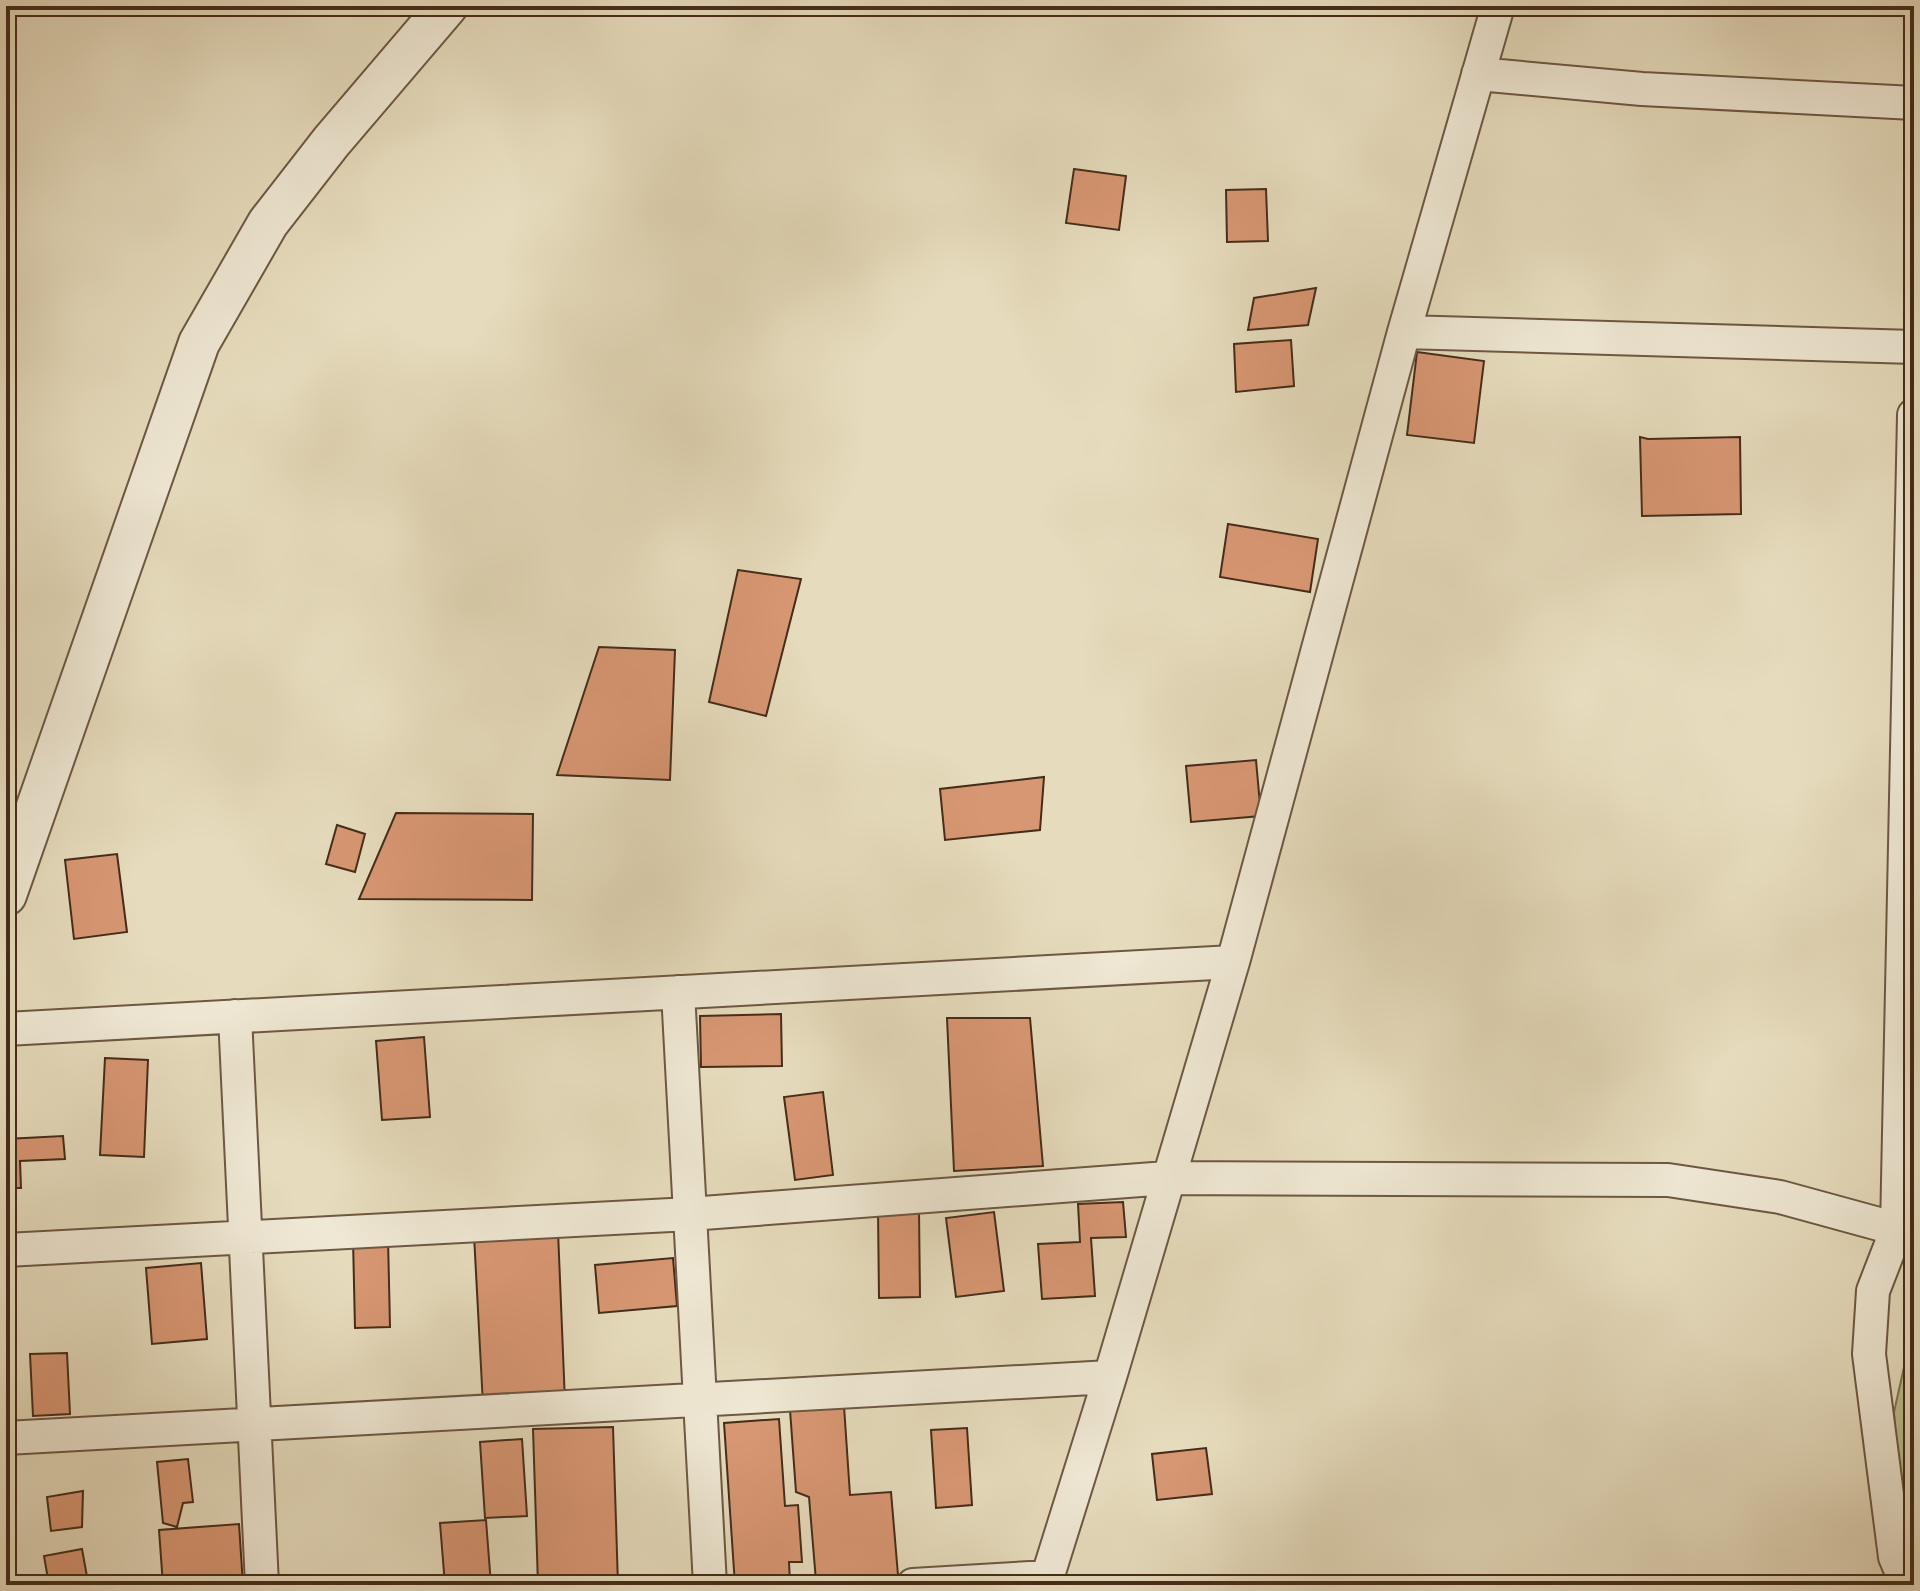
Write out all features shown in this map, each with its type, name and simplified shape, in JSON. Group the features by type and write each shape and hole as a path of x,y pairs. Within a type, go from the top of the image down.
{"street":[{"path":"6,895 199,343 268,223 331,142 447,6"},
{"path":"913,1585 1047,1581 1233,962 1404,332 1498,6"},
{"path":"1478,74 1642,89 1914,103"},
{"path":"1404,332 1914,347"},
{"path":"1907,1585 1895,1557 1869,1354 1873,1291 1897,1229 1914,415"},
{"path":"6,1029 1233,962"},
{"path":"678,992 710,1585"},
{"path":"235,1016 262,1585"},
{"path":"6,1250 690,1214 1167,1178 1668,1180 1780,1197 1897,1229"},
{"path":"6,1438 1110,1377"}],"green space":[{"path":"1914,1322 1914,1548 1899,1495 1894,1412"}],"building":[{"path":"1074,169 1126,176 1119,230 1066,223"},
{"path":"1266,189 1268,241 1227,242 1226,190"},
{"path":"1316,288 1308,325 1248,330 1254,298"},
{"path":"1291,340 1294,386 1236,392 1234,344"},
{"path":"1417,352 1484,361 1474,443 1407,435"},
{"path":"1640,437 1740,437 1741,514 1642,516"},
{"path":"1228,524 1318,539 1310,592 1220,577"},
{"path":"738,570 801,579 766,716 709,702"},
{"path":"599,647 675,650 670,780 557,775"},
{"path":"1256,760 1261,816 1191,822 1186,766"},
{"path":"1044,777 1040,830 945,840 940,789"},
{"path":"396,813 533,814 532,900 359,899"},
{"path":"337,825 365,834 355,872 326,864"},
{"path":"117,854 127,932 74,939 65,860"},
{"path":"781,1014 782,1066 701,1067 700,1016"},
{"path":"947,1018 1030,1018 1043,1166 954,1171"},
{"path":"424,1037 430,1117 382,1120 376,1041"},
{"path":"105,1058 148,1060 144,1157 100,1155"},
{"path":"823,1092 833,1175 795,1180 784,1097"},
{"path":"63,1136 65,1159 20,1161 21,1188 6,1188 6,1139"},
{"path":"1123,1202 1126,1237 1091,1238 1095,1296 1042,1299 1038,1244 1080,1242 1078,1204"},
{"path":"919,1210 920,1297 879,1298 878,1211"},
{"path":"994,1212 1004,1291 956,1297 946,1218"},
{"path":"558,1231 565,1402 483,1405 474,1235"},
{"path":"388,1238 390,1327 355,1328 353,1239"},
{"path":"673,1258 677,1306 599,1313 595,1265"},
{"path":"201,1263 207,1339 152,1344 146,1268"},
{"path":"67,1353 70,1414 33,1416 30,1354"},
{"path":"844,1406 850,1495 891,1492 898,1575 816,1581 809,1497 796,1492 790,1410"},
{"path":"779,1419 785,1506 798,1505 802,1562 789,1562 790,1583 735,1585 724,1423"},
{"path":"613,1427 618,1585 538,1585 533,1429"},
{"path":"967,1428 972,1505 936,1508 931,1430"},
{"path":"522,1439 527,1516 485,1518 480,1442"},
{"path":"1206,1448 1212,1494 1157,1500 1152,1454"},
{"path":"188,1459 193,1502 183,1503 177,1527 163,1523 157,1462"},
{"path":"83,1491 82,1527 51,1531 47,1497"},
{"path":"486,1520 491,1585 445,1585 440,1523"},
{"path":"239,1524 243,1585 163,1585 159,1530"},
{"path":"82,1549 88,1582 49,1585 44,1556"}]}
